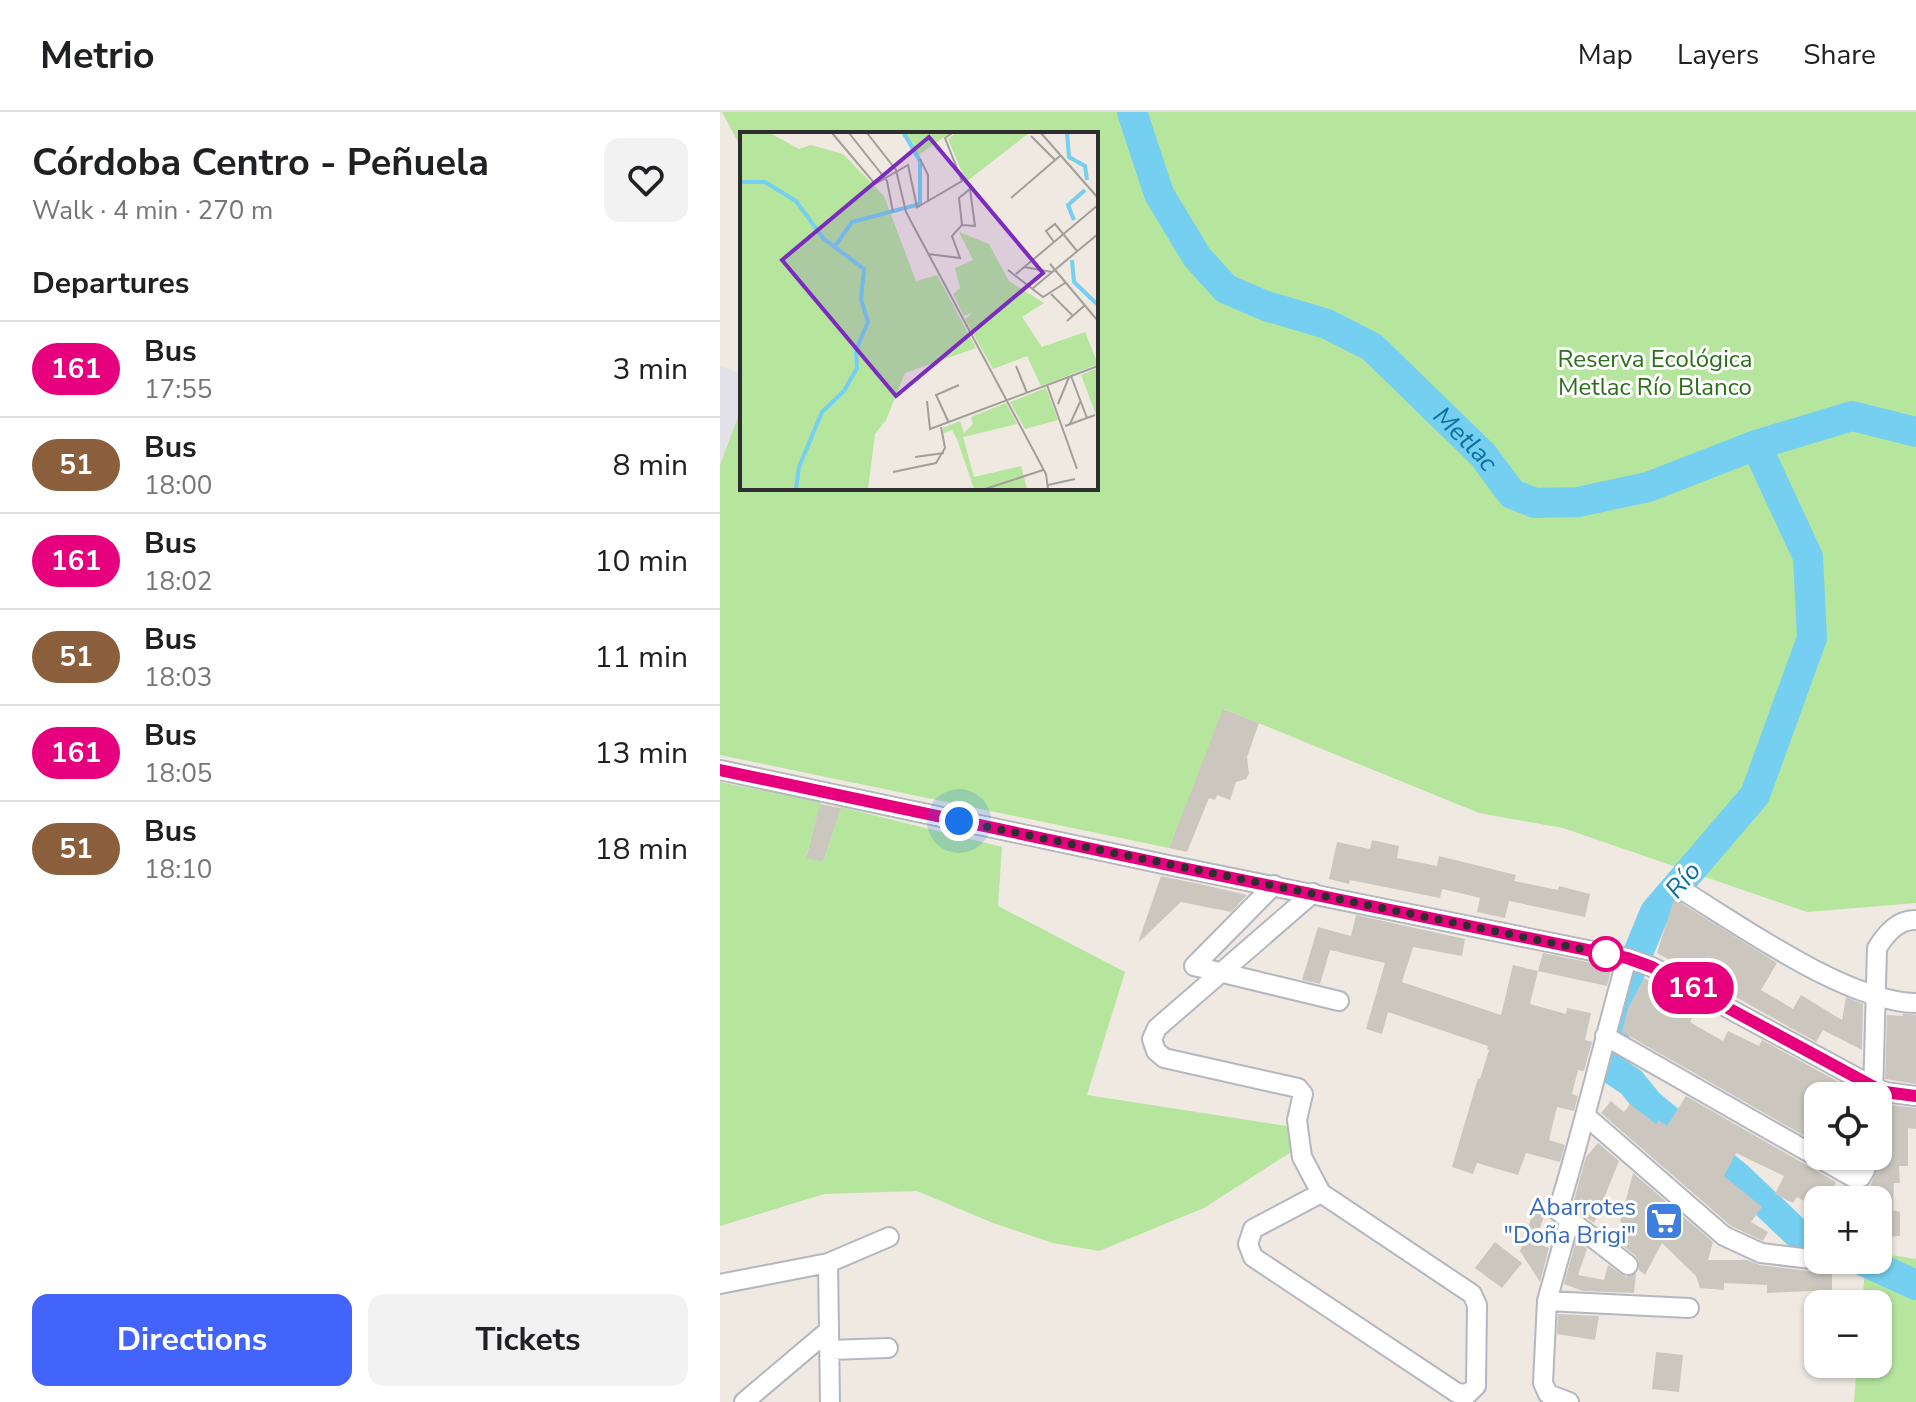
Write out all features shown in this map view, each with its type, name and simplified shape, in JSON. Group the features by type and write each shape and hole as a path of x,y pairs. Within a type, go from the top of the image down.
{"street":[{"path":"720,770 1627,958 1652,967 1858,1082"},
{"path":"1274,885 1194,966 1339,1001"},
{"path":"1313,893 1157,1028 1152,1039 1156,1051 1164,1058 1298,1088 1303,1094 1297,1120 1302,1157 1321,1193 1472,1294 1477,1305 1476,1386 1468,1394 1457,1393 1253,1257 1248,1244 1253,1229 1321,1193"},
{"path":"1687,893 1784,953 1875,997 1916,1003"},
{"path":"1874,1082 1877,948 1887,932 1907,920 1916,920"},
{"path":"1627,958 1613,1040 1593,1076 1587,1117 1558,1211 1628,1265"},
{"path":"1613,1040 1804,1149"},
{"path":"1892,1093 1916,1096"},
{"path":"1587,1117 1724,1236 1761,1253 1804,1258"},
{"path":"1840,1170 1854,1178 1861,1177 1865,1170"},
{"path":"1569,1222 1547,1301 1543,1383 1548,1394 1569,1402"},
{"path":"720,1284 828,1263 889,1237"},
{"path":"828,1263 830,1402"},
{"path":"1547,1301 1689,1308"},
{"path":"744,1402 828,1340 888,1348"}],"shaded area":[{"path":"720,366 740,373 740,411 720,465"}],"green space":[{"name":"Reserva Ecológica Metlac Río Blanco","path":"722,112 1916,112 1916,903 1807,912 1563,828 1479,813 1224,709 1169,848 720,755 720,465 740,411 740,490 1098,490 1098,132 740,132 740,145"},
{"path":"720,782 821,802 806,857 823,862 841,807 1002,847 998,906 1125,972 1087,1095 1293,1127 1294,1150 1204,1208 1099,1251 1053,1243 993,1223 917,1191 824,1194 720,1226"},
{"path":"1892,1255 1916,1259 1916,1402 1854,1402 1856,1378 1892,1378 1892,1290 1863,1290 1865,1274 1892,1274"}],"building":[{"path":"1223,709 1259,723 1247,757 1249,774 1246,779 1236,782 1230,800 1217,795 1215,800 1209,798 1187,852 1169,848"},
{"path":"820,804 841,808 823,862 806,858"},
{"path":"1372,840 1399,846 1397,858 1437,866 1439,856 1516,875 1514,881 1558,890 1559,886 1590,894 1585,917 1509,901 1505,918 1477,912 1480,898 1442,889 1440,898 1350,880 1349,884 1329,879 1337,842 1370,849"},
{"path":"1161,876 1247,895 1231,912 1181,902 1138,943"},
{"path":"1675,896 1681,903 1777,963 1761,990 1793,1009 1801,995 1842,1020 1846,997 1863,1004 1862,1050 1823,1030 1816,1042 1657,953"},
{"path":"1356,915 1465,939 1462,956 1413,947 1402,982 1501,1015 1513,965 1538,971 1530,1004 1566,1014 1567,1008 1591,1013 1585,1040 1592,1042 1584,1071 1578,1070 1572,1094 1578,1096 1574,1111 1557,1107 1549,1140 1565,1145 1560,1162 1526,1153 1518,1175 1477,1163 1473,1174 1452,1167 1488,1046 1388,1012 1382,1034 1366,1029 1385,963 1330,950 1320,984 1302,980 1318,927 1351,936"},
{"path":"1543,953 1612,967 1607,986 1538,971"},
{"path":"1644,978 1699,1006 1690,1022 1723,1041 1728,1031 1759,1046 1762,1040 1839,1082 1804,1082 1804,1136 1622,1032 1628,1008"},
{"path":"1903,1013 1916,1015 1916,1084 1885,1079 1887,1015 1903,1016"},
{"path":"1686,1096 1804,1164 1804,1170 1815,1170 1836,1182 1834,1186 1804,1186 1804,1201 1797,1197 1793,1203 1775,1194 1784,1176 1736,1153 1724,1176 1762,1207 1751,1222 1768,1232 1763,1241 1731,1226 1601,1113 1611,1101 1624,1112 1630,1104 1656,1124 1659,1120 1667,1126"},
{"path":"1892,1105 1916,1108 1916,1129 1908,1128 1908,1166 1899,1166 1900,1183 1894,1183 1893,1210 1900,1212 1900,1236 1892,1236 1892,1186 1871,1184 1876,1170 1892,1170"},
{"path":"1598,1143 1619,1161 1594,1223 1572,1207 1586,1157"},
{"path":"1633,1173 1713,1242 1708,1260 1747,1260 1760,1265 1804,1270 1804,1274 1832,1274 1832,1290 1767,1293 1767,1285 1724,1283 1724,1290 1700,1288 1696,1276 1662,1243 1645,1275 1639,1270 1636,1256 1618,1242 1625,1224 1620,1222"},
{"path":"1534,1210 1545,1213 1535,1243 1549,1248 1540,1282 1520,1251"},
{"path":"1576,1240 1587,1249 1578,1275 1604,1280 1608,1265 1626,1277 1636,1273 1634,1293 1583,1291 1564,1284"},
{"path":"1495,1242 1522,1263 1502,1288 1475,1268"},
{"path":"1558,1314 1599,1316 1595,1340 1557,1334"},
{"path":"1656,1352 1683,1355 1679,1392 1652,1389"}],"waterway":[{"name":"Metlac","path":"1132,112 1159,194 1197,257 1226,289 1266,306 1327,324 1372,347 1483,455 1512,494 1535,503 1578,502 1648,487 1756,445 1852,416 1916,432"},
{"name":"Río","path":"1756,445 1808,557 1812,638 1755,795 1655,912 1626,982 1607,1066 1631,1082 1649,1104 1738,1177 1804,1238"},
{"name":"Río","path":"1892,1274 1916,1285"}],"bus line":[{"name":"161","path":"720,770 1627,958 1652,967 1874,1087 1885,1092 1916,1096"}],"place":[{"name":"Abarrotes \"Doña Brigi\"","path":"1664,1221"}],"route":[{"path":"959,821 1606,954"}]}
